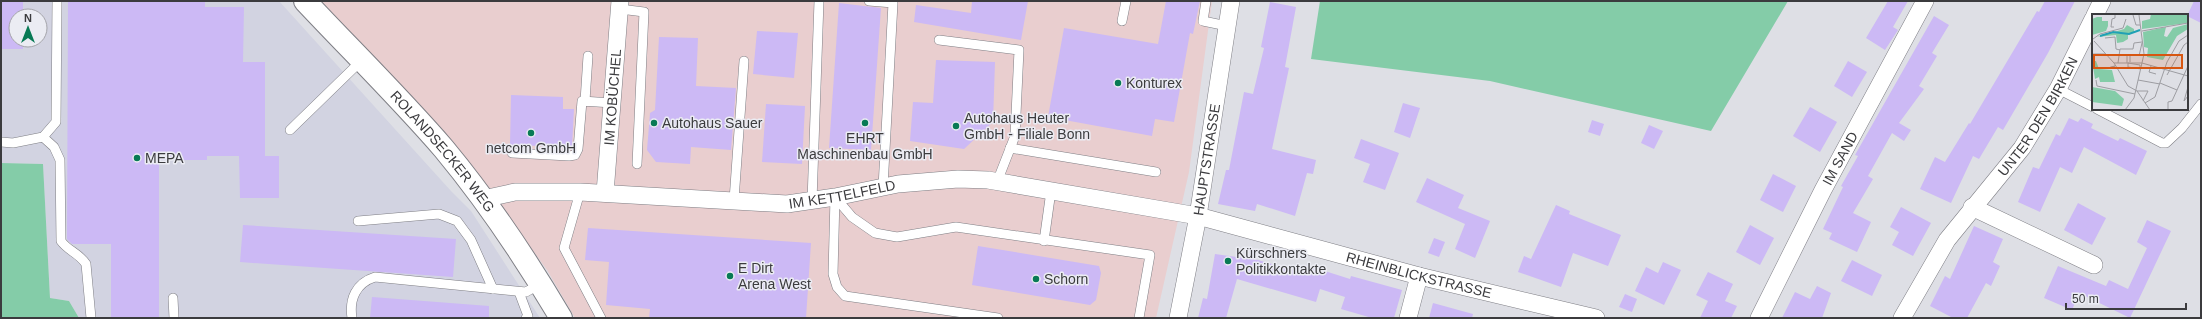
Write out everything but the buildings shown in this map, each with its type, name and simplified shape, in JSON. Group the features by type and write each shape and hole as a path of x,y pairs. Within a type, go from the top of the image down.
{"street":[{"name":"ROLANDSECKER WEG","path":"305,1 443,149 483,199 561,318"},
{"name":"HAUPTSTRASSE","path":"1178,318 1198,216 1230,1"},
{"name":"IM SAND","path":"1759,318 1823,190 1925,1"},
{"path":"2096,14 2102,1"},
{"name":"IM KOBÜCHEL","path":"605,193 620,5"},
{"name":"UNTER DEN BIRKEN","path":"1902,318 1947,240 1972,207 2022,148 2058,89 2092,21"},
{"name":"IM KETTELFELD","path":"483,199 515,192 580,192 787,204 835,197 882,187 945,180 997,182 1198,216"},
{"path":"1972,207 2094,265"},
{"name":"RHEINBLICKSTRASSE","path":"1198,216 1419,276 1596,318"},
{"path":"1408,318 1419,276"}],"lane":[{"path":"1,142 13,143 43,137 56,122 57,1"},
{"path":"812,201 819,1"},
{"path":"869,1 893,3 882,187"},
{"path":"1122,20 1126,1"},
{"path":"1206,1 1203,21 1227,26"},
{"path":"620,5 644,12 637,164"},
{"path":"939,40 1019,50 1015,136 997,182"},
{"path":"512,153 575,155 578,150 582,101 585,101 588,56"},
{"path":"290,130 361,61"},
{"path":"734,200 744,61"},
{"path":"2058,89 2092,106"},
{"path":"585,101 612,103"},
{"path":"2099,110 2162,143 2166,143 2178,133 2201,104"},
{"path":"43,137 54,147 60,160 61,241 64,246 82,257 86,264 91,318"},
{"path":"1010,148 1156,172"},
{"path":"1044,240 1051,191"},
{"path":"580,192 564,248 601,318"},
{"path":"835,197 852,217 875,233 898,236 956,227 1150,255 1139,318"},
{"path":"835,197 833,274 837,287 845,296 998,318"},
{"path":"358,221 439,214 457,221 471,240 493,289"},
{"path":"352,318 350,308 353,296 359,285 375,277 519,292 526,292 540,284"},
{"path":"519,292 528,316 526,318"},
{"path":"173,298 174,318"}],"shaded area":[{"path":"1,1 279,1 451,191 471,211 540,318 79,318 69,301 50,298 43,164 1,163"},
{"path":"317,1 1212,1 1189,172 1156,318 575,318 547,270 500,206"}],"green space":[{"path":"1320,1 1788,1 1711,131 1490,81 1311,59"},
{"path":"1,163 43,164 50,298 69,301 79,318 1,318"}],"place":[{"name":"Konturex","path":"1118,83"},
{"name":"Autohaus Sauer","path":"654,123"},
{"name":"EHRT Maschinenbau GmbH","path":"865,123"},
{"name":"Autohaus Heuter GmbH - Filiale Bonn","path":"956,126"},
{"name":"netcom GmbH","path":"531,133"},
{"name":"MEPA","path":"137,158"},
{"name":"Kürschners Politikkontakte","path":"1228,261"},
{"name":"E Dirt Arena West","path":"730,276"},
{"name":"Schorn","path":"1036,279"}]}
